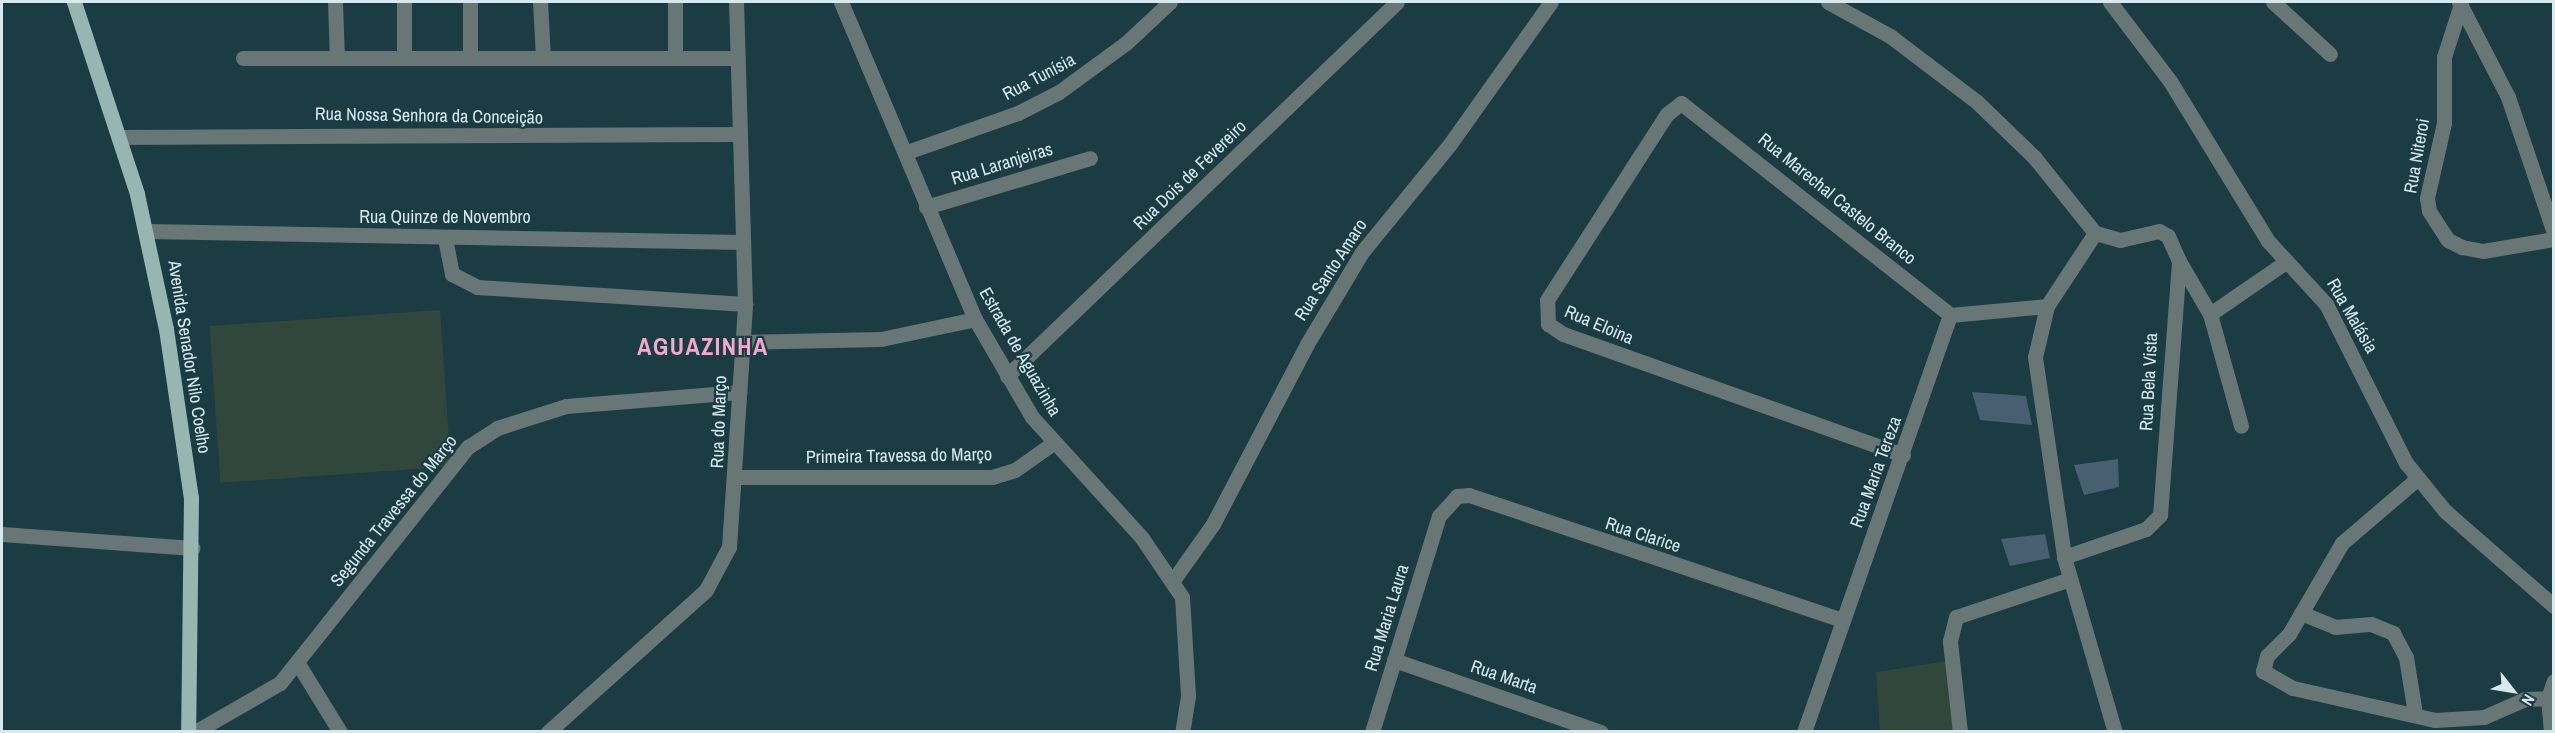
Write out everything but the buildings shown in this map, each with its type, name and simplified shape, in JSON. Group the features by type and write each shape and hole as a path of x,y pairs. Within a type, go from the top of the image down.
{"main road":[{"name":"Avenida Senador Nilo Coelho","path":"74,2 120,137 147,231 186,459 192,548 188,732"}],"street":[{"path":"335,2 338,58"},
{"path":"404,2 404,58"},
{"path":"470,2 470,58"},
{"path":"540,2 543,58"},
{"path":"675,2 675,58"},
{"name":"Rua do Março","path":"548,732 706,590 729,547 736,477 745,304 737,134 736,2"},
{"name":"Estrada de Aguazinha","path":"841,2 907,152 926,207 975,319 1007,375 1053,443 1174,579 1182,597 1188,652 1182,732"},
{"name":"Rua Tunísia","path":"907,152 1018,112 1059,92 1126,43 1170,2"},
{"name":"Rua Dois de Fevereiro","path":"1007,375 1397,2"},
{"name":"Rua Santo Amaro","path":"1174,579 1213,524 1307,344 1362,252 1450,144 1551,2"},
{"path":"1828,2 1890,36 1976,101 2034,157 2096,233 2120,240 2148,234 2168,236 2179,261 2210,314 2241,426"},
{"name":"Rua Malásia","path":"2110,2 2170,81 2246,210 2326,304 2418,478 2488,553 2553,606"},
{"path":"2273,2 2330,54"},
{"path":"2460,3 2508,97 2553,233"},
{"name":"Rua Niteroi","path":"2460,3 2444,57 2444,123 2427,198 2429,211 2448,240 2462,247 2483,251 2553,239"},
{"path":"243,58 736,58"},
{"name":"Rua Eloina","path":"1699,113 1681,103 1667,114 1547,300 1548,324 1606,351 1903,455"},
{"name":"Rua Marechal Castelo Branco","path":"1699,113 1950,315"},
{"name":"Rua Nossa Senhora da Conceição","path":"120,137 737,134"},
{"name":"Rua Laranjeiras","path":"926,207 1090,158"},
{"name":"Rua Quinze de Novembro","path":"147,231 743,242"},
{"path":"2096,233 2047,306 2035,357 2064,557 2115,732"},
{"path":"445,238 452,274 477,287 745,304"},
{"name":"Rua Bela Vista","path":"2064,557 2146,529 2158,519 2162,506 2179,261"},
{"path":"2210,314 2288,261"},
{"path":"1950,315 2047,306"},
{"name":"Rua Maria Tereza","path":"1804,732 1903,455 1950,315"},
{"path":"743,342 881,339 975,319"},
{"name":"Segunda Travessa do Março","path":"195,732 256,701 297,662 468,447 497,428 566,406 739,392"},
{"name":"Primeira Travessa do Março","path":"736,477 992,477 1015,470 1053,443"},
{"path":"2418,478 2342,543 2301,613 2261,665 2267,677 2334,699 2462,720 2525,699 2548,698"},
{"name":"Rua Clarice","path":"1439,516 1448,502 1469,495 1843,620"},
{"name":"Rua Maria Laura","path":"1372,732 1439,516"},
{"path":"2,534 192,548"},
{"path":"1960,732 1950,641 1956,617 2070,579"},
{"path":"2301,613 2335,627 2371,624 2393,633 2406,657 2415,714"},
{"name":"Rua Marta","path":"1394,660 1601,732"},
{"path":"297,662 340,732"},
{"path":"2551,732 2548,698 2553,681"}],"green space":[{"path":"440,310 451,467 221,483 210,326"},
{"path":"1948,661 1958,731 1880,731 1876,672"}],"district":[{"name":"AGUAZINHA","path":"703,347"}]}
